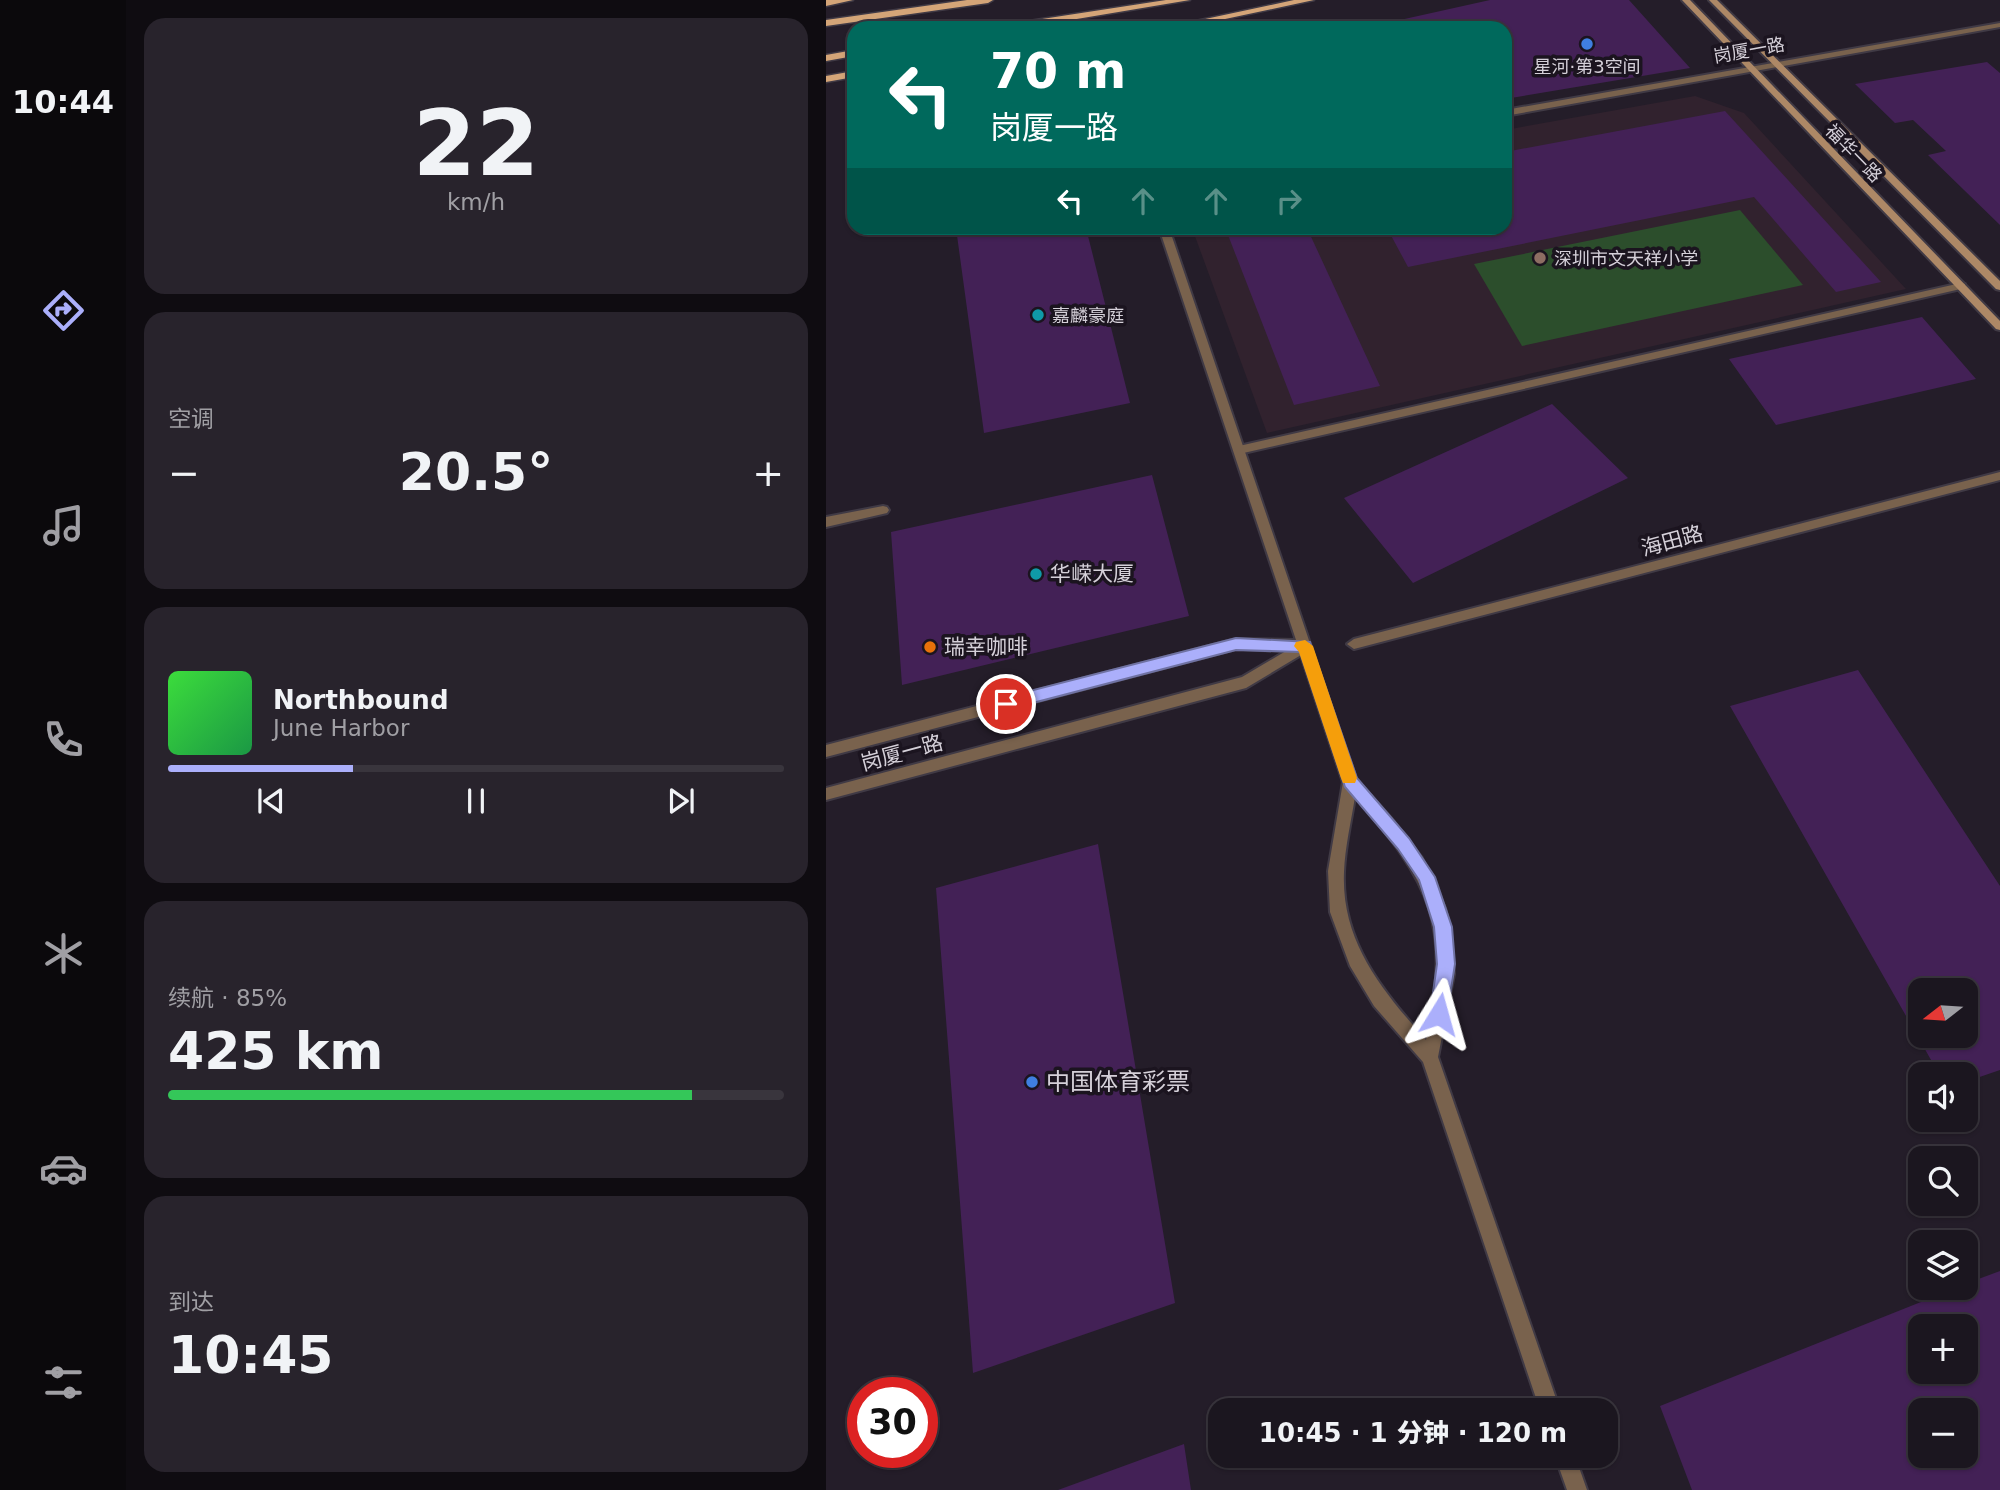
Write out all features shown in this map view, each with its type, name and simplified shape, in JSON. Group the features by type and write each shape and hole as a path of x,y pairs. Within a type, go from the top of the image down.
{"main road":[{"path":"826,3 848,0"},
{"path":"826,23 988,0"},
{"path":"1048,21 1185,0"},
{"path":"1203,21 1309,0"},
{"path":"826,58 847,54"},
{"path":"826,79 847,75"}],"street":[{"name":"福华一路","path":"1686,0 2000,327"},
{"name":"福华一路","path":"1713,0 2000,287"},
{"name":"岗厦一路","path":"1512,112 2000,25"},
{"path":"1166,235 1350,782 1404,844 1427,877 1443,927 1446,964 1430,1057"},
{"path":"1239,450 1961,286"},
{"name":"海田路","path":"1354,644 2000,476"},
{"path":"826,522 883,510"},
{"name":"岗厦一路","path":"826,751 1236,644 1305,646"},
{"name":"岗厦一路","path":"826,794 1246,682 1305,646"},
{"path":"1350,782 1336,871 1338,912 1362,970 1380,1000 1430,1057 1546,1398"},
{"path":"1569,1468 1577,1490"}],"shaded area":[{"name":"深圳市文天祥小学","path":"1695,96 1744,113 1906,289 1267,433 1195,235 1512,235 1512,129"}],"green space":[{"path":"1740,210 1803,285 1522,346 1474,264"}],"building":[{"name":"星河·第3空间","path":"1490,0 1629,0 1690,68 1512,98 1512,21 1396,21"},
{"path":"1987,62 2000,73 2000,225 1928,155 1946,151 1913,120 1895,123 1855,84"},
{"path":"1725,111 1881,282 1836,292 1754,197 1408,267 1391,235 1512,235 1512,151"},
{"name":"嘉麟豪庭","path":"957,235 1088,235 1130,403 984,433"},
{"path":"1228,235 1310,235 1380,386 1294,405"},
{"path":"1922,317 1976,379 1776,425 1729,359"},
{"path":"1552,404 1628,478 1413,583 1344,498"},
{"name":"华嵘大厦","path":"1152,475 1189,616 902,685 891,532"},
{"path":"1858,670 2000,886 2000,1070 1978,1078 1978,1062 1932,1062 1924,1048 1978,1048 1978,978 1908,978 1908,1019 1730,706"},
{"path":"1098,844 1175,1303 973,1373 936,888"},
{"path":"2000,1271 2000,1490 1692,1490 1660,1406 1926,1300 1978,1300 1978,1279"},
{"path":"1184,1444 1191,1490 1058,1490"}],"slow traffic":[{"path":"1301,646 1305,646 1349,778"}],"place":[{"name":"星河·第3空间","path":"1587,44"},
{"name":"深圳市文天祥小学","path":"1540,258"},
{"name":"嘉麟豪庭","path":"1038,315"},
{"name":"华嵘大厦","path":"1036,574"},
{"name":"瑞幸咖啡","path":"930,647"},
{"name":"中国体育彩票","path":"1032,1082"}],"route":[{"path":"1006,704 1236,644 1305,646 1350,782 1404,844 1427,877 1443,927 1446,964 1439,1014"}]}
